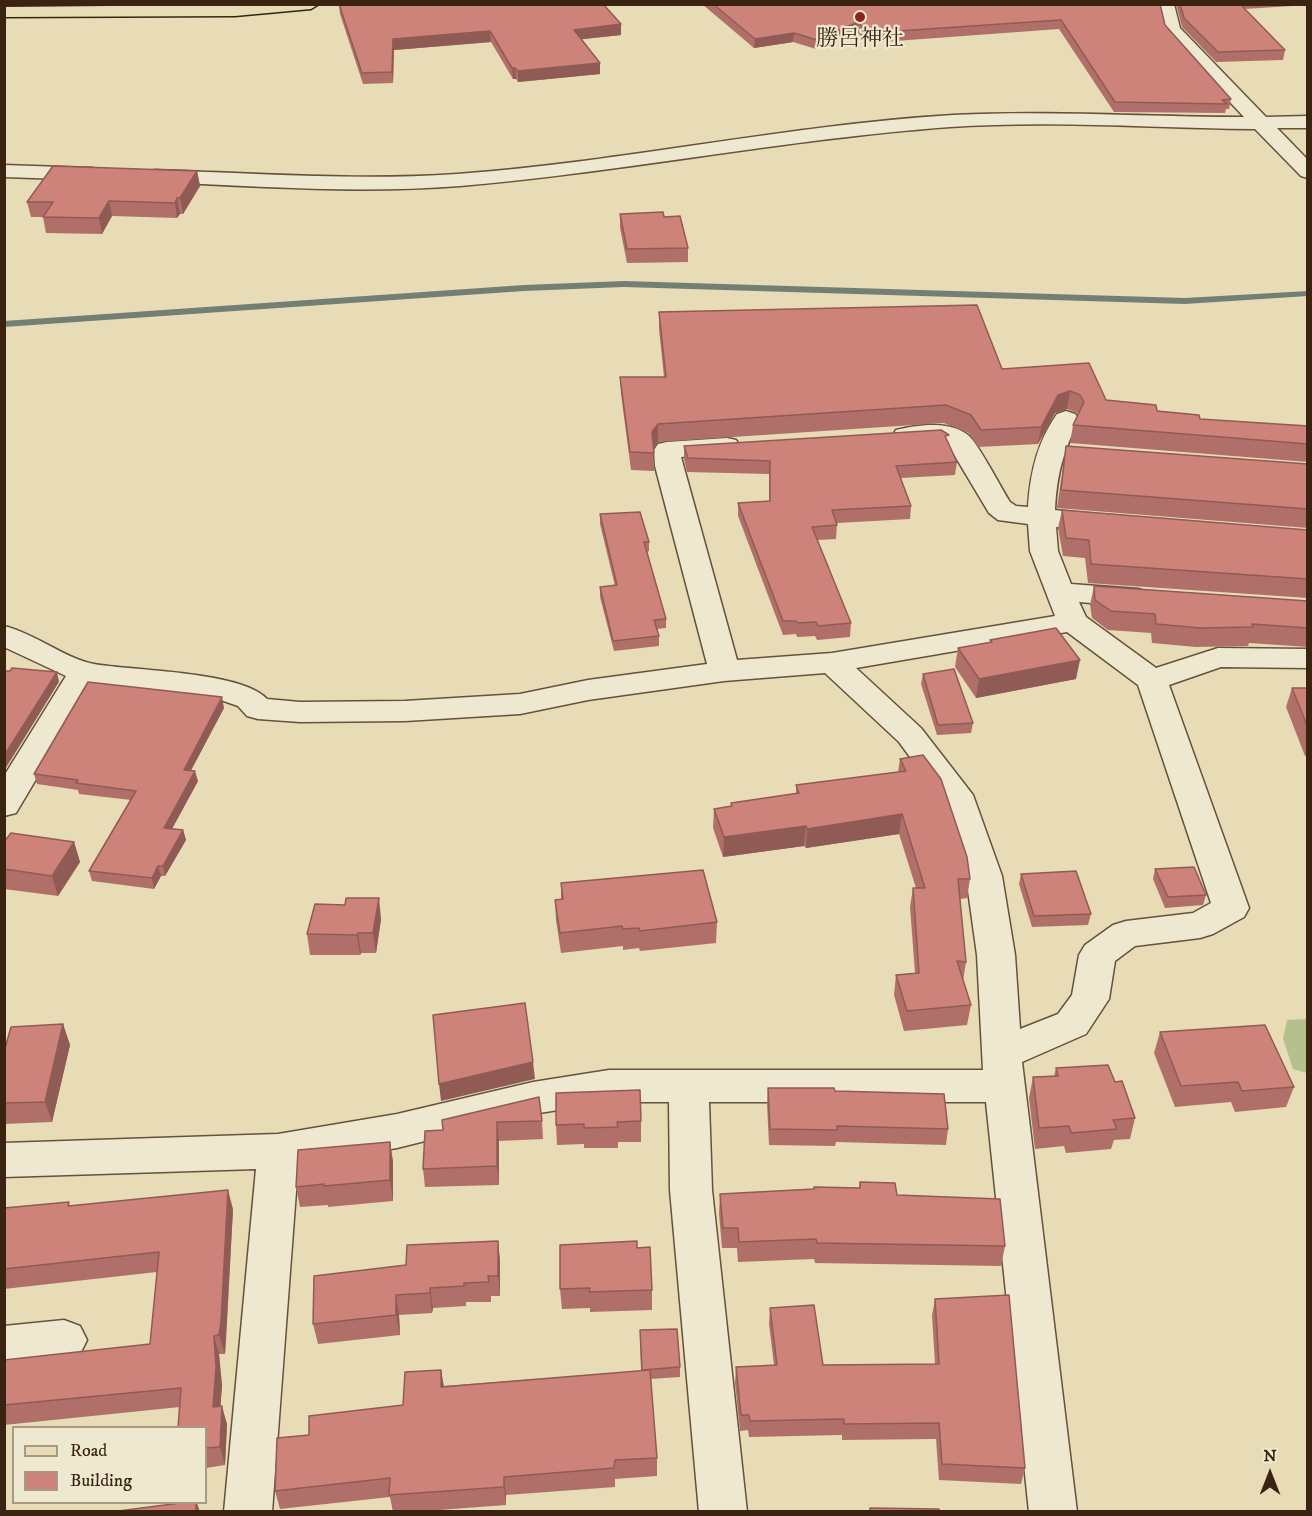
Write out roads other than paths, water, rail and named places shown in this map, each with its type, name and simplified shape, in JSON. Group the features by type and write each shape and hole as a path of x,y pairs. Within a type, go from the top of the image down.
{"main road":[{"path":"4,12 137,9 245,11 311,4"}],"street":[{"path":"1165,4 1171,29 1179,40 1308,172"},
{"path":"134,175 351,182 455,181 630,161 813,135 953,122 1023,119 1260,124 1308,122"},
{"path":"4,171 110,174"},
{"path":"4,1160 278,1151 397,1131 544,1096 609,1086 689,1085 1003,1070 1072,1024 1090,999 1098,955 1126,934 1200,925 1231,908 1152,680 1074,622 1059,592 1044,552 1041,518 1043,483 1062,453 1066,419"},
{"path":"875,437 944,433 959,441 999,507 1008,514 1134,525"},
{"path":"724,671 668,466 667,450 748,445"},
{"path":"1059,592 1166,600"},
{"path":"4,634 84,672 219,689 249,699 258,710 405,711 520,704 588,690 724,671 832,663 1074,622"},
{"path":"1152,680 1218,657 1308,659"},
{"path":"832,663 910,735 956,795 984,876 996,955 1003,1070 1053,1512"},
{"path":"4,805 84,672"},
{"path":"689,1085 691,1190 723,1512"},
{"path":"248,1512 278,1151"},
{"path":"4,1347 64,1340"}],"waterway":[{"path":"4,324 524,288 624,284 1185,301 1308,293"}],"place":[{"name":"勝呂神社","path":"860,17"}]}
